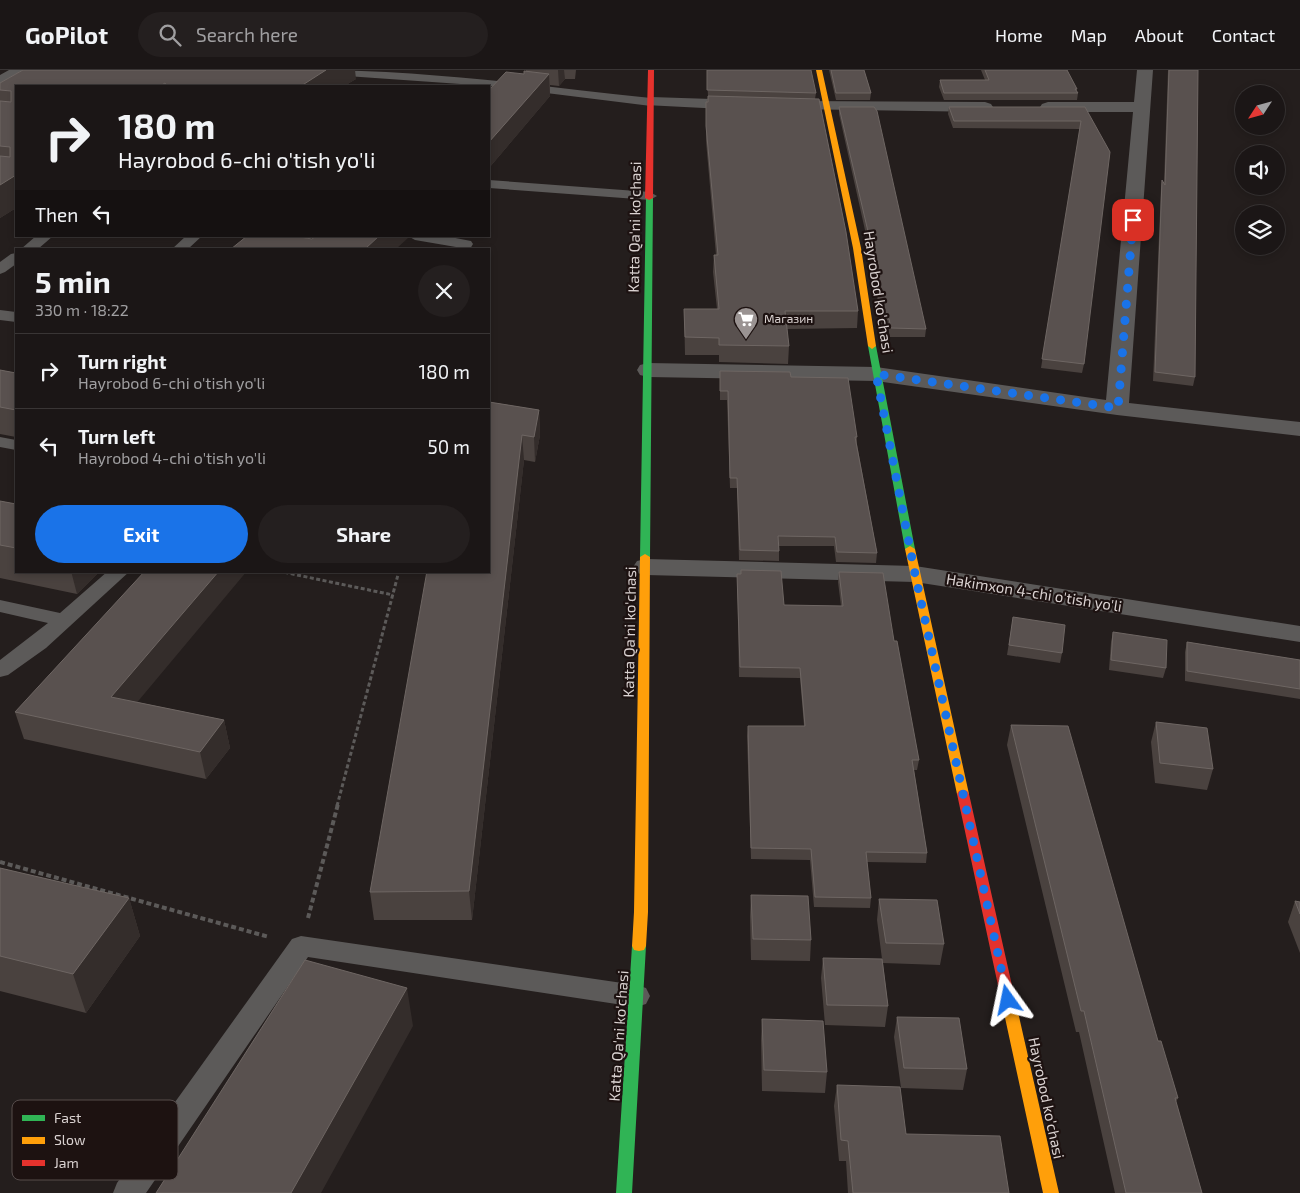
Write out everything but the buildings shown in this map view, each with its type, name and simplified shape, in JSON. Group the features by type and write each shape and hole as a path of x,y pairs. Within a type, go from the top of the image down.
{"main road":[{"name":"Katta Qa'ni ko'chasi","path":"624,1193 641,912 651,70"},
{"name":"Hayrobod ko'chasi","path":"819,70 857,248 876,374 915,574 1051,1193"}],"street":[{"path":"1118,408 1145,70"},
{"path":"651,102 759,105"},
{"path":"779,106 1005,107"},
{"path":"1034,107 1142,107"},
{"path":"648,370 876,374 1118,408 1300,429"},
{"name":"Hakimxon 4-chi o'tish yo'li","path":"646,567 915,574 1300,634"}],"lane":[{"path":"0,80 17,70"},
{"path":"318,70 395,74 651,102"},
{"path":"493,95 502,85 506,70"},
{"path":"490,184 650,196"},
{"path":"29,248 45,237"},
{"path":"180,248 194,237"},
{"path":"421,237 466,244 463,248"},
{"path":"0,269 15,258"},
{"path":"0,315 15,317"},
{"path":"0,442 15,445"},
{"path":"0,670 38,643 118,573"},
{"path":"0,606 64,620"},
{"path":"178,1121 300,946 636,996"},
{"path":"128,1193 137,1180"}],"path":[{"path":"288,573 393,595"},
{"path":"0,862 300,946 398,573"}],"traffic: fast":[{"path":"645,557 649,198"},
{"path":"872,346 910,549"},
{"path":"624,1193 639,946"}],"traffic: slow":[{"path":"819,70 857,248 872,346"},
{"path":"910,549 963,794"},
{"path":"639,946 645,557"},
{"path":"1006,990 1051,1193"}],"traffic: jam":[{"path":"649,198 651,70"},
{"path":"963,794 1006,990"}],"place":[{"name":"Магазин","path":"746,340"}],"route":[{"path":"1008,1000 915,574 876,374 1118,408 1133,220"}]}
